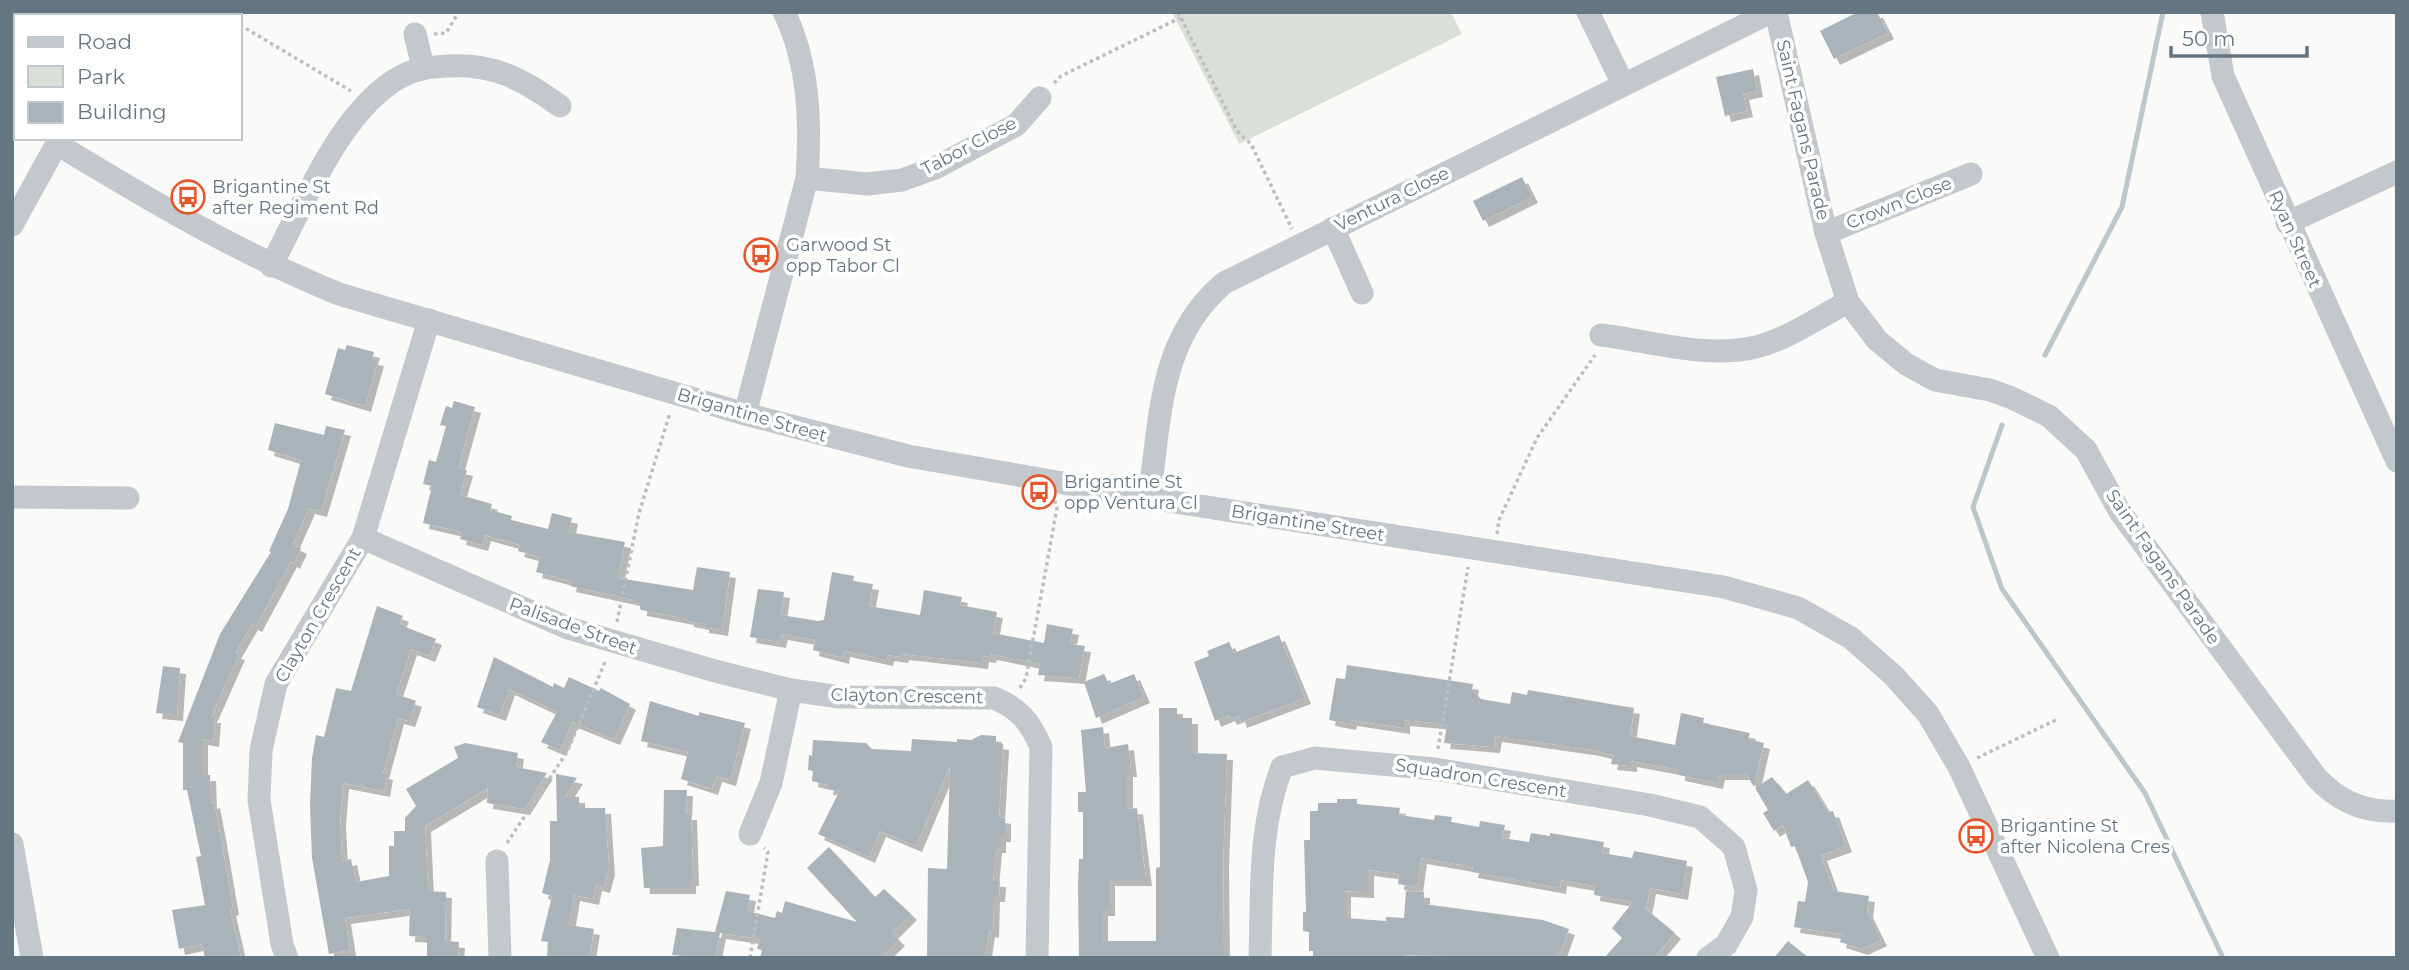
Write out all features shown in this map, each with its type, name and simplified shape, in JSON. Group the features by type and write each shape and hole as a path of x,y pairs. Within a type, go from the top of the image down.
{"street":[{"path":"745,414 807,178 810,137 804,69 784,12"},
{"path":"1588,12 1623,83"},
{"name":"Ventura Close","path":"1149,498 1168,375 1182,331 1201,304 1224,283 1771,12"},
{"name":"Saint Fagans Parade","path":"1776,12 1826,233 1848,302 1877,340 1906,364 1935,380 1990,390 2031,405 2070,433 2096,464 2120,512 2316,777 2338,797 2353,805 2397,811"},
{"name":"Ryan Street","path":"2212,12 2223,76 2287,223 2397,461"},
{"path":"415,34 423,67"},
{"path":"271,266 344,129 368,101 401,76 423,67 475,64 528,83 560,106"},
{"name":"Tabor Close","path":"807,178 867,184 902,180 935,168 1016,125 1040,97"},
{"path":"12,225 59,141"},
{"name":"Brigantine Street","path":"59,141 174,215 271,266 339,294 745,414 868,447 1050,482 1724,587 1798,608 1851,638 1894,676 1928,714 1959,767 2048,958"},
{"path":"2287,223 2397,172"},
{"name":"Crown Close","path":"1826,233 1971,174"},
{"path":"1333,228 1362,293"},
{"path":"1605,335 1694,350 1736,349 1775,340 1848,302"},
{"name":"Clayton Crescent","path":"286,958 259,800 261,750 276,684 363,538 429,320"},
{"path":"12,497 128,498"},
{"name":"Palisade Street","path":"363,538 568,628 646,653 791,690"},
{"path":"750,834 771,783 791,690"},
{"name":"Clayton Crescent","path":"791,690 856,698 994,698 1012,705"},
{"path":"1012,705 1030,723 1041,747 1037,958"},
{"name":"Squadron Crescent","path":"1260,958 1262,850 1269,800 1282,767 1315,758 1435,769 1650,805 1700,817 1734,847 1746,890 1742,918 1726,945 1708,958"},
{"path":"12,844 32,958"},
{"path":"497,861 500,958"}],"path":[{"path":"415,34 446,33 459,12"},
{"path":"1178,12 1237,131 1251,144 1299,244"},
{"path":"1040,97 1061,76 1181,18"},
{"path":"242,26 368,101"},
{"path":"1495,552 1499,520 1537,438 1605,335"},
{"path":"1012,705 1026,678 1056,508 1050,482"},
{"path":"1435,769 1471,548"},
{"path":"1959,767 2058,719"},
{"path":"750,834 768,852 750,958"}],"green space":[{"path":"1172,12 1451,12 1462,34 1239,144"}],"building":[{"path":"1858,12 1877,12 1888,33 1834,59 1820,31"},
{"path":"1753,69 1757,91 1743,94 1747,111 1725,116 1716,77"},
{"path":"1522,177 1532,197 1483,221 1473,201"},
{"path":"347,345 374,352 372,359 378,360 365,406 325,394 338,348 345,350"},
{"path":"454,401 475,407 458,468 467,470 460,495 492,504 490,510 512,516 511,520 548,529 552,513 572,518 569,532 625,542 618,578 693,590 697,567 730,572 722,630 703,627 703,624 688,619 641,610 641,604 634,603 634,600 570,586 571,581 536,572 540,557 518,551 520,545 485,535 482,545 460,539 462,532 423,523 432,486 423,484 429,460 436,462 446,426 440,425 446,406 452,408"},
{"path":"275,423 324,435 326,426 345,430 321,511 309,508 293,544 301,548 294,563 291,561 256,626 252,624 235,653 239,654 211,717 215,717 213,741 202,739 202,775 210,775 211,803 214,802 233,909 230,910 241,958 205,958 202,944 179,949 172,910 205,905 196,857 201,856 187,790 183,790 183,743 178,742 220,634 271,552 269,551 288,509 301,460 268,450"},
{"path":"832,572 854,576 853,581 873,584 869,606 920,615 924,590 962,597 960,605 997,612 993,633 1044,643 1047,624 1073,629 1070,644 1085,646 1079,678 1038,675 1040,664 991,654 990,657 983,656 982,663 903,654 902,657 888,655 887,660 844,651 843,658 813,650 815,640 782,634 780,642 750,637 758,589 784,592 781,615 824,620"},
{"path":"377,606 403,616 400,623 408,628 436,639 429,656 411,649 396,694 416,701 409,721 398,718 383,773 387,774 384,791 343,783 340,819 342,861 351,859 356,882 389,876 389,846 394,846 394,831 405,831 405,818 416,806 406,789 458,758 454,747 465,743 518,753 516,767 547,773 524,809 487,803 488,788 425,826 428,891 446,892 445,941 459,942 458,958 427,958 427,937 409,936 410,909 345,918 350,950 329,954 312,858 312,758 316,735 324,737 336,688 351,691"},
{"path":"1279,635 1305,698 1241,722 1239,716 1231,719 1229,715 1215,721 1194,662 1209,656 1207,651 1229,642 1234,653"},
{"path":"494,657 553,687 554,683 564,688 569,677 599,691 601,688 630,704 614,739 572,722 560,750 541,742 557,712 509,689 500,715 477,707"},
{"path":"1347,665 1473,684 1472,690 1481,699 1510,704 1512,692 1527,695 1528,690 1634,708 1630,736 1675,745 1681,713 1704,718 1703,723 1750,733 1748,739 1764,743 1754,787 1746,774 1719,774 1717,783 1679,775 1679,770 1631,761 1631,766 1611,764 1613,755 1594,750 1496,736 1494,747 1444,743 1447,724 1404,720 1404,728 1351,720 1350,724 1329,720 1336,678 1345,679"},
{"path":"163,666 180,668 177,715 156,713"},
{"path":"1104,674 1109,684 1134,674 1144,697 1096,718 1084,682"},
{"path":"650,701 699,716 699,712 745,723 730,780 716,776 712,789 681,779 688,752 641,741"},
{"path":"1159,708 1177,708 1177,718 1192,718 1192,753 1227,754 1223,863 1224,958 1079,958 1078,886 1079,859 1083,859 1083,812 1078,812 1078,792 1086,792 1081,730 1103,727 1105,748 1128,744 1131,771 1127,771 1127,809 1137,808 1146,880 1109,880 1109,910 1102,910 1102,941 1156,941 1156,868 1160,867"},
{"path":"981,735 996,736 996,743 1003,744 999,817 1005,818 1005,836 1000,836 1000,847 996,847 993,881 1000,881 999,896 994,896 993,932 989,931 985,958 927,958 928,868 947,869 950,765 916,846 880,831 869,857 818,834 840,790 827,789 828,785 812,781 813,771 808,770 809,755 812,756 813,740 866,743 872,749 911,751 912,739 957,742 957,739 971,740"},
{"path":"556,774 577,778 565,797 579,797 579,808 605,808 609,869 604,887 596,885 593,899 574,895 569,925 594,929 589,958 547,958 548,942 541,941 552,896 542,893 550,860 550,821 557,821"},
{"path":"1772,777 1786,794 1808,780 1828,812 1833,811 1846,846 1821,855 1834,891 1869,896 1867,912 1881,940 1862,949 1840,942 1842,934 1794,927 1798,901 1805,902 1808,882 1795,846 1791,847 1783,825 1774,831 1763,813 1768,810 1755,788"},
{"path":"664,790 687,790 686,814 691,814 693,880 690,880 690,888 644,888 641,848 663,846"},
{"path":"1337,799 1357,799 1357,804 1400,808 1399,815 1434,820 1435,815 1452,817 1451,822 1479,827 1480,821 1505,825 1502,838 1529,842 1531,833 1550,836 1550,833 1604,842 1602,853 1632,858 1634,851 1687,861 1682,894 1650,888 1646,909 1675,933 1654,958 1604,958 1622,938 1612,928 1633,902 1594,895 1595,886 1561,880 1560,888 1472,872 1473,867 1421,858 1417,887 1398,884 1399,874 1368,870 1368,892 1345,891 1345,918 1386,921 1386,917 1404,918 1406,891 1424,892 1424,904 1543,920 1569,929 1560,954 1557,953 1555,958 1403,955 1403,958 1313,958 1313,951 1309,951 1309,932 1303,931 1303,912 1306,912 1304,840 1310,840 1310,811 1318,811 1318,803 1337,803"},
{"path":"829,847 875,897 884,889 911,914 892,933 899,940 880,958 760,958 762,950 757,949 760,939 720,933 715,958 672,955 677,928 715,932 726,891 750,895 747,911 775,918 777,911 782,913 785,901 857,922 807,868"},
{"path":"1788,941 1809,958 1774,958"}],"waterway":[{"path":"2045,355 2122,207 2163,12"},
{"path":"2002,425 1973,507 2002,589 2145,793 2223,958"}],"place":[{"name":"Brigantine St after Regiment Rd","path":"188,197"},
{"name":"Garwood St opp Tabor Cl","path":"761,255"},
{"name":"Brigantine St opp Ventura Cl","path":"1039,492"},
{"name":"Brigantine St after Nicolena Cres","path":"1976,836"}]}
